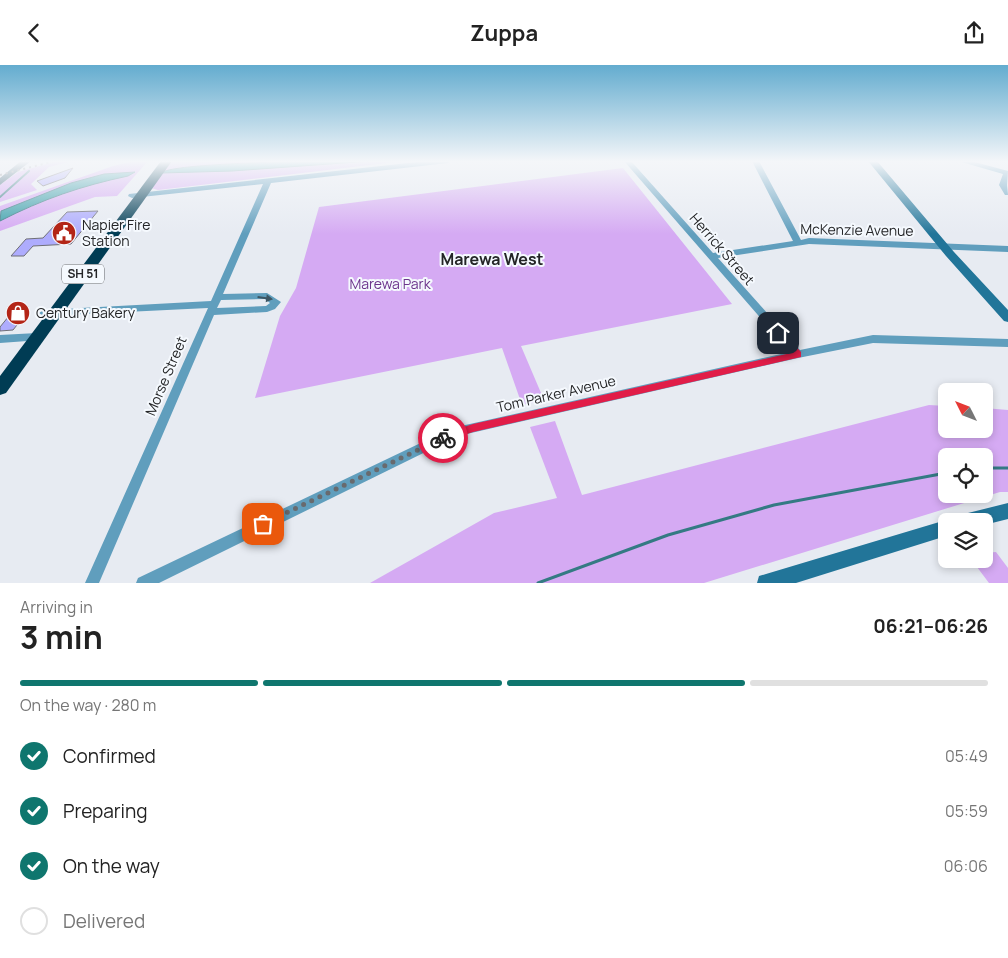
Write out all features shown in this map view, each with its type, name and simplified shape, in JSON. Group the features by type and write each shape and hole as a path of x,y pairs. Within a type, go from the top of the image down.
{"highway":[{"name":"SH 51","path":"136,196 142,185"},
{"name":"SH 51","path":"0,388 49,313 146,185"},
{"name":"SH 51","path":"0,372 32,337"}],"main road":[{"path":"892,185 943,246 1008,318"},
{"path":"993,515 1008,511"},
{"path":"766,583 938,530"}],"street":[{"path":"136,196 231,185"},
{"name":"Morse Street","path":"92,583 266,185"},
{"name":"Herrick Street","path":"648,185 798,354"},
{"path":"768,185 798,241"},
{"name":"McKenzie Avenue","path":"711,256 798,241 1008,249"},
{"path":"49,313 214,304 266,296 272,297 276,302 272,307 266,309 214,304"},
{"path":"0,339 32,337"},
{"name":"Tom Parker Avenue","path":"143,583 456,432 798,354 873,339 1007,343"}],"green space":[{"path":"0,185 32,185 37,190 0,202"},
{"path":"59,185 127,185 117,196 95,197 0,231 0,206"},
{"path":"153,185 199,185 158,190 151,188"},
{"name":"Marewa Park","path":"489,185 637,185 732,304 521,346 544,400 522,405 502,348 255,398 280,316 296,288 319,207"},
{"path":"929,405 938,406 938,438 993,438 993,409 1008,410 1008,492 993,494 993,448 938,448 938,503 964,503 704,583 370,583 494,513 557,498 530,427 555,421 582,495"},
{"path":"993,552 996,552 1008,568 1008,583 989,583 978,568 993,568"}],"water":[{"path":"66,185 90,185 62,194 0,221 1,211"}],"building":[{"name":"Napier Fire Station","path":"98,211 71,244 33,246 24,256 11,256 26,239 43,238 67,212"},
{"path":"29,310 13,330 0,331 0,327 13,311"}],"waterway":[{"path":"0,197 13,185"},
{"path":"993,468 1008,468"},
{"path":"538,583 668,535 774,505 938,474"}],"way so far":[{"path":"263,524 443,438"}],"place":[{"name":"Napier Fire Station","path":"64,233"},
{"name":"Century Bakery","path":"18,313"}],"district":[{"name":"Marewa West","path":"492,259"}],"route":[{"path":"443,438 456,432 798,354 778,333"}]}
